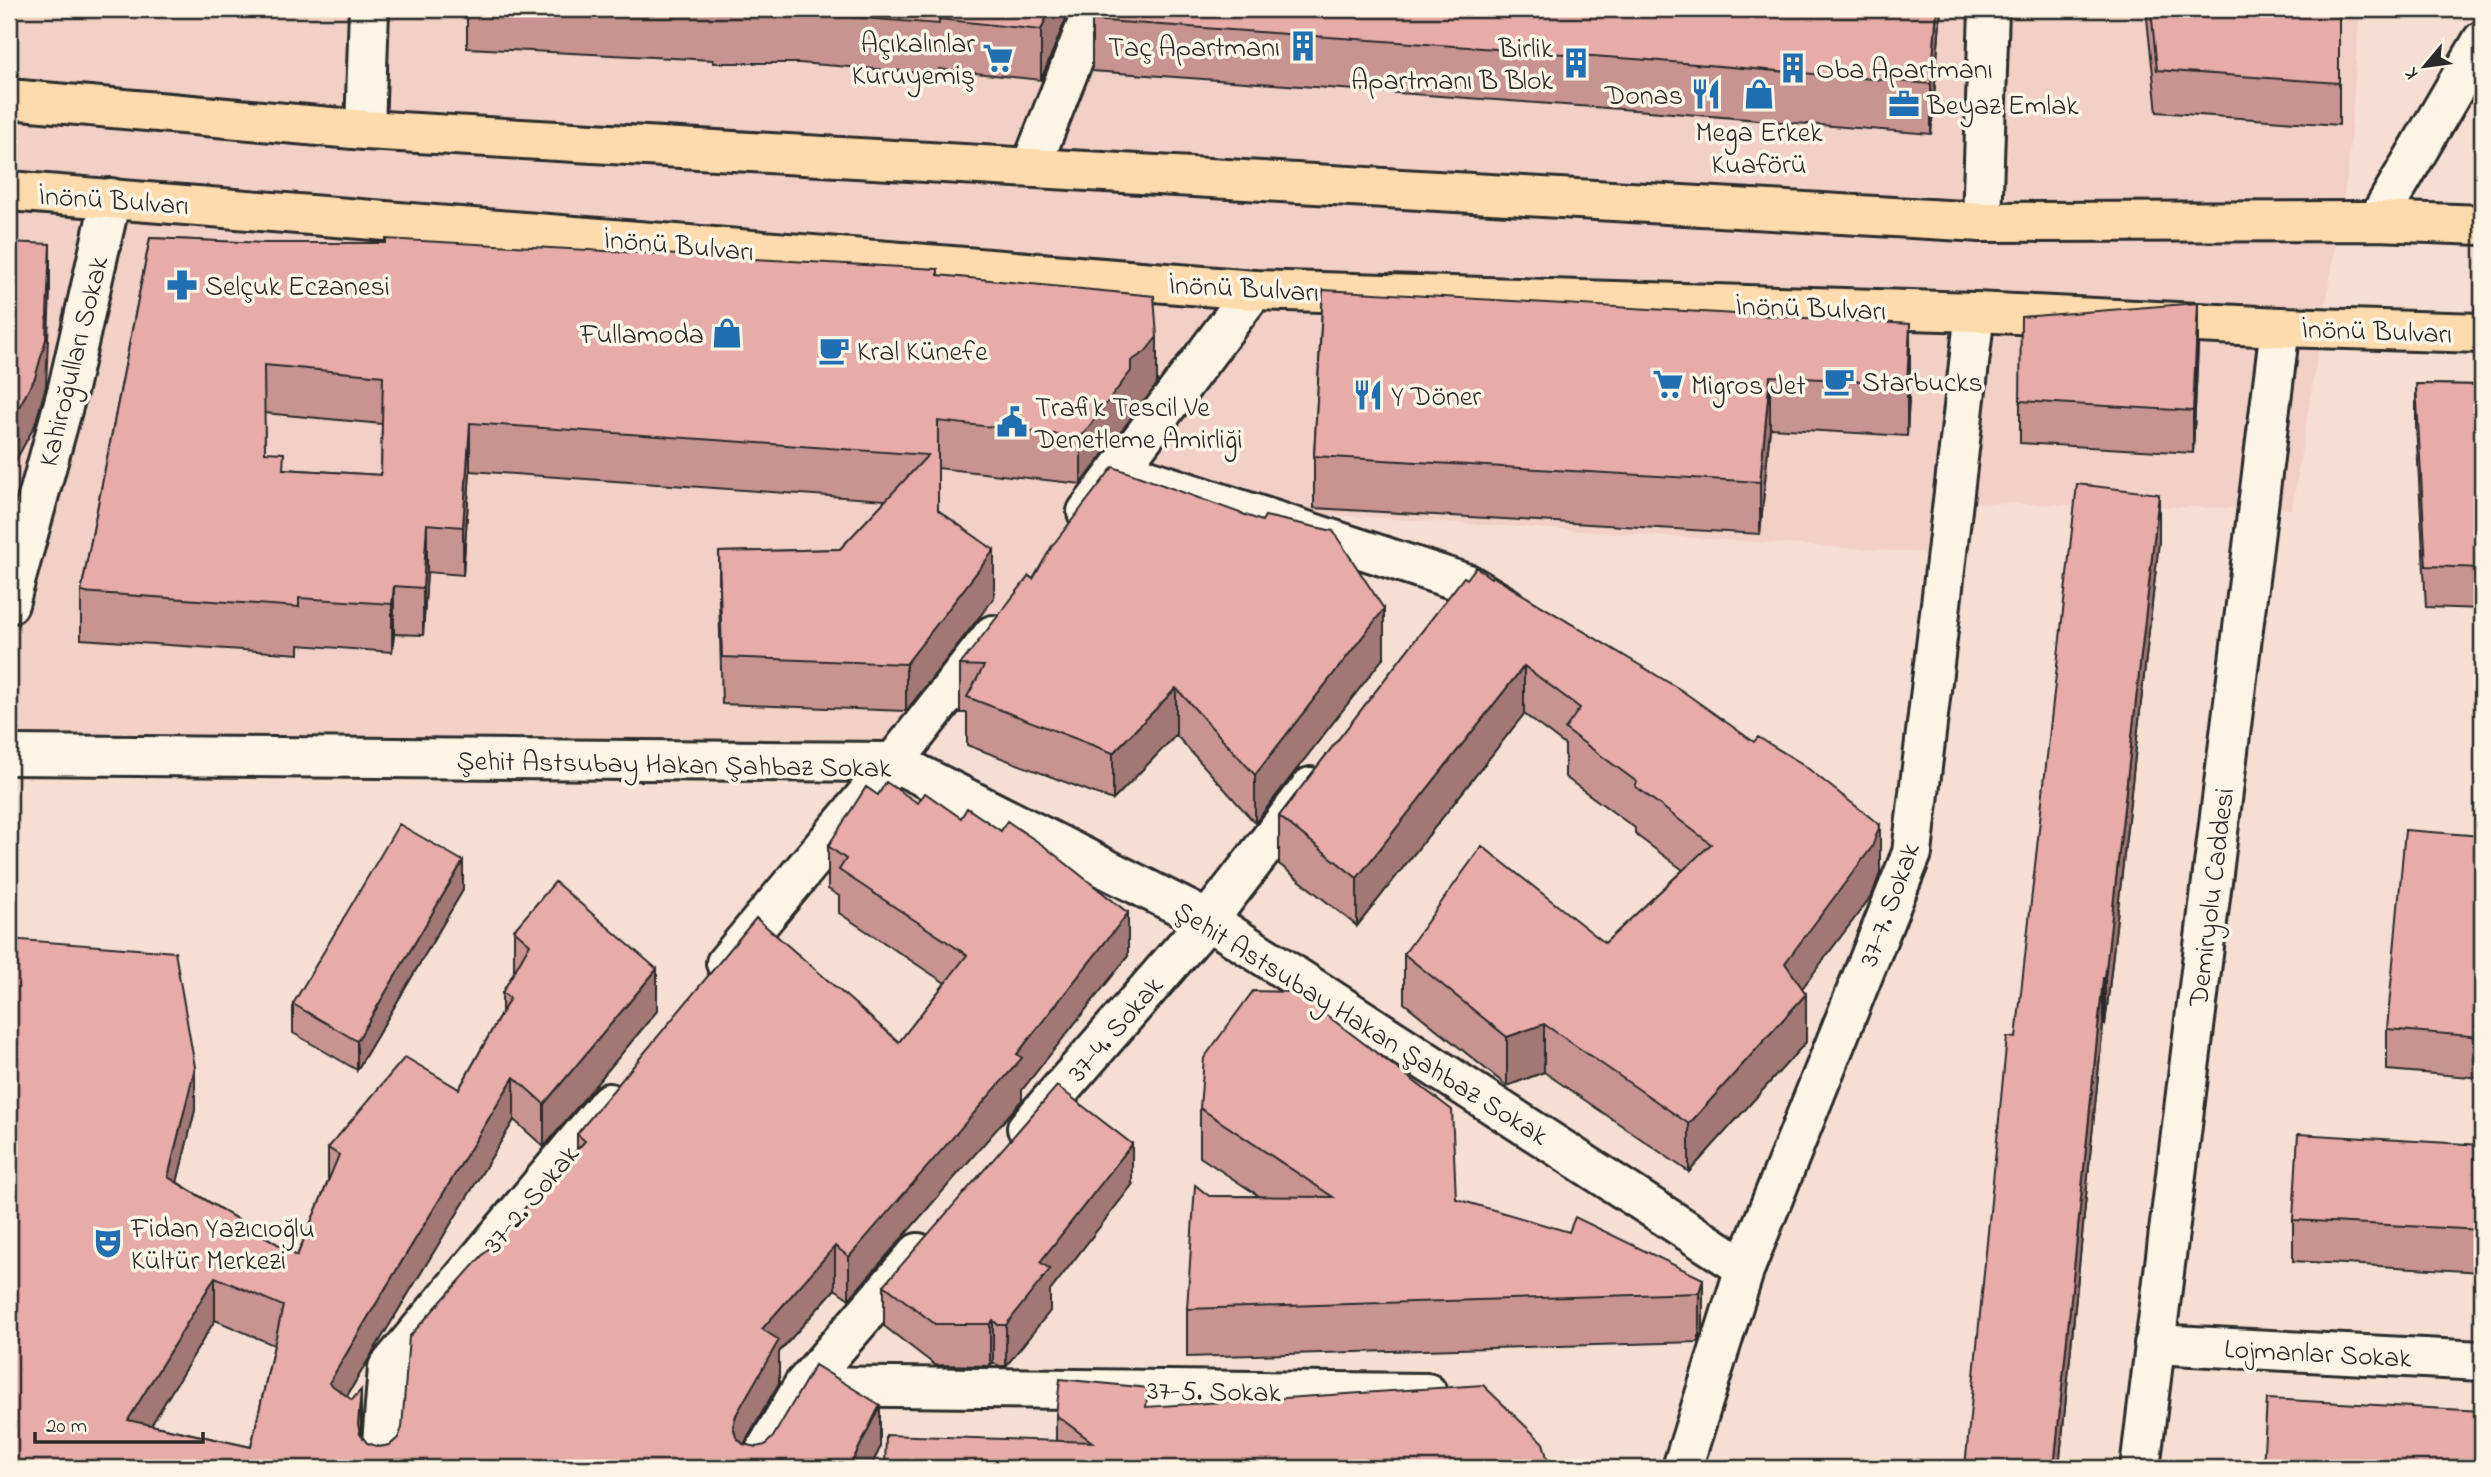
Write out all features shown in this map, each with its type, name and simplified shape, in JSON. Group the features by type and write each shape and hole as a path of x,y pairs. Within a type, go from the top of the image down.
{"main road":[{"path":"9,99 365,130 1982,222 2377,220 2482,225"},
{"name":"İnönü Bulvarı","path":"9,191 1254,290 1975,312 2280,327 2482,333"}],"street":[{"path":"365,130 369,9"},
{"path":"1031,167 1093,9"},
{"path":"1982,222 1989,9"},
{"path":"2377,220 2482,41"},
{"name":"Kahiroğulları Sokak","path":"9,604 68,387 111,198"},
{"path":"1070,535 1254,290"},
{"name":"37-7. Sokak","path":"1682,1468 1745,1268 1912,853 1975,312"},
{"name":"Demiryolu Caddesi","path":"2140,1468 2280,327"},
{"path":"1120,470 1468,584 1538,626"},
{"path":"1443,616 1468,584"},
{"path":"708,985 894,762 1012,610"},
{"name":"Şehit Astsubay Hakan Şahbaz Sokak","path":"9,755 894,762 1208,920 1745,1268"},
{"name":"37-4. Sokak","path":"1001,1158 1208,920 1334,757"},
{"path":"1877,832 1912,853"},
{"name":"37-2. Sokak","path":"380,1468 388,1368 628,1081"},
{"path":"755,1468 803,1386 938,1230"},
{"name":"Lojmanlar Sokak","path":"2154,1344 2482,1361"},
{"name":"37-5. Sokak","path":"803,1386 1464,1393"}],"shaded area":[{"path":"9,9 2360,9 2348,171 2292,509 1973,503 1972,556 1317,514 1127,466 897,756 9,734"}],"building":[{"path":"688,9 1050,9 1041,30 939,19 939,24 799,13 713,13 713,10"},
{"path":"1097,9 1937,9 1931,84 1648,60 1092,20"},
{"path":"2151,9 2339,9 2339,83 2157,70"},
{"path":"150,238 266,243 386,243 386,239 938,269 938,275 1154,296 1157,337 1145,352 1131,361 1131,371 1081,437 938,421 938,510 994,550 906,664 722,657 719,552 840,549 928,455 470,423 463,527 427,524 423,588 394,586 392,604 299,598 299,607 81,592","holes":["264,365 383,376 381,475 283,469 284,453 265,452"]},
{"path":"9,242 50,244 46,339 35,378 9,425"},
{"path":"1323,290 1910,324 1907,384 1770,376 1760,482 1314,456"},
{"path":"2198,303 2193,411 2020,401 2021,317"},
{"path":"2416,384 2482,385 2482,568 2426,566"},
{"path":"1113,467 1262,521 1265,516 1333,531 1384,609 1255,775 1176,688 1113,753 967,697 984,666 960,665 1029,576 1033,579 1052,546"},
{"path":"2077,484 2159,494 2103,978 2054,1468 1965,1468 2007,1037 2016,1038"},
{"path":"1476,567 1681,690 1754,742 1758,737 1801,763 1880,825 1872,847 1785,963 1806,994 1689,1124 1544,1024 1507,1037 1404,954 1482,846 1605,943 1711,844 1635,786 1637,782 1565,729 1580,708 1524,666 1357,878 1279,816 1464,577 1467,579"},
{"path":"886,782 918,803 925,793 961,818 967,808 1001,831 1007,821 1044,846 1128,913 1017,1054 1022,1058 849,1257 835,1246 762,1329 779,1340 736,1415 733,1426 736,1437 743,1444 756,1447 765,1445 773,1437 815,1365 880,1405 849,1468 9,1468 9,939 175,952 195,1067 168,1177 297,1256 339,1155 328,1148 405,1057 459,1089 510,998 502,993 530,944 514,930 555,882 657,969 544,1104 514,1077 329,1383 352,1400 361,1390 358,1424 360,1434 367,1443 379,1447 390,1445 398,1438 402,1428 409,1337 585,1141 577,1134 756,918 899,1042 967,955 839,870 846,859 828,846 866,787 878,795","holes":["215,1277 283,1306 251,1447 128,1420"]},
{"path":"399,824 463,861 357,1041 293,1004"},
{"path":"2405,830 2482,836 2482,1037 2387,1029"},
{"path":"1253,991 1296,992 1452,1110 1456,1199 1569,1232 1575,1217 1703,1279 1699,1293 1187,1309 1195,1185 1209,1196 1333,1197 1200,1108 1204,1058"},
{"path":"1057,1086 1132,1144 1040,1262 1050,1269 1006,1325 998,1325 993,1320 990,1324 935,1324 884,1285"},
{"path":"2298,1134 2482,1145 2482,1230 2293,1220"},
{"path":"1060,1379 1148,1388 1146,1407 1483,1385 1543,1443 1550,1468 885,1468 886,1435 1092,1442 1056,1415"},
{"path":"2267,1399 2482,1411 2482,1468 2263,1468"}],"place":[{"name":"Taç Apartmanı","path":"1303,46"},
{"name":"Açıkalınlar Kuruyemiş","path":"998,58"},
{"name":"Birlik Apartmanı B Blok","path":"1576,63"},
{"name":"Oba Apartmanı","path":"1793,68"},
{"name":"Donas","path":"1706,94"},
{"name":"Mega Erkek Kuaförü","path":"1759,94"},
{"name":"Beyaz Emlak","path":"1904,104"},
{"name":"Selçuk Eczanesi","path":"182,285"},
{"name":"Fullamoda","path":"727,333"},
{"name":"Kral Künefe","path":"834,350"},
{"name":"Starbucks","path":"1839,381"},
{"name":"Migros Jet","path":"1668,384"},
{"name":"Y Döner","path":"1368,395"},
{"name":"Trafik Tescil Ve Denetleme Amirliği","path":"1012,422"},
{"name":"Fidan Yazıcıoğlu Kültür Merkezi","path":"108,1243"}]}
